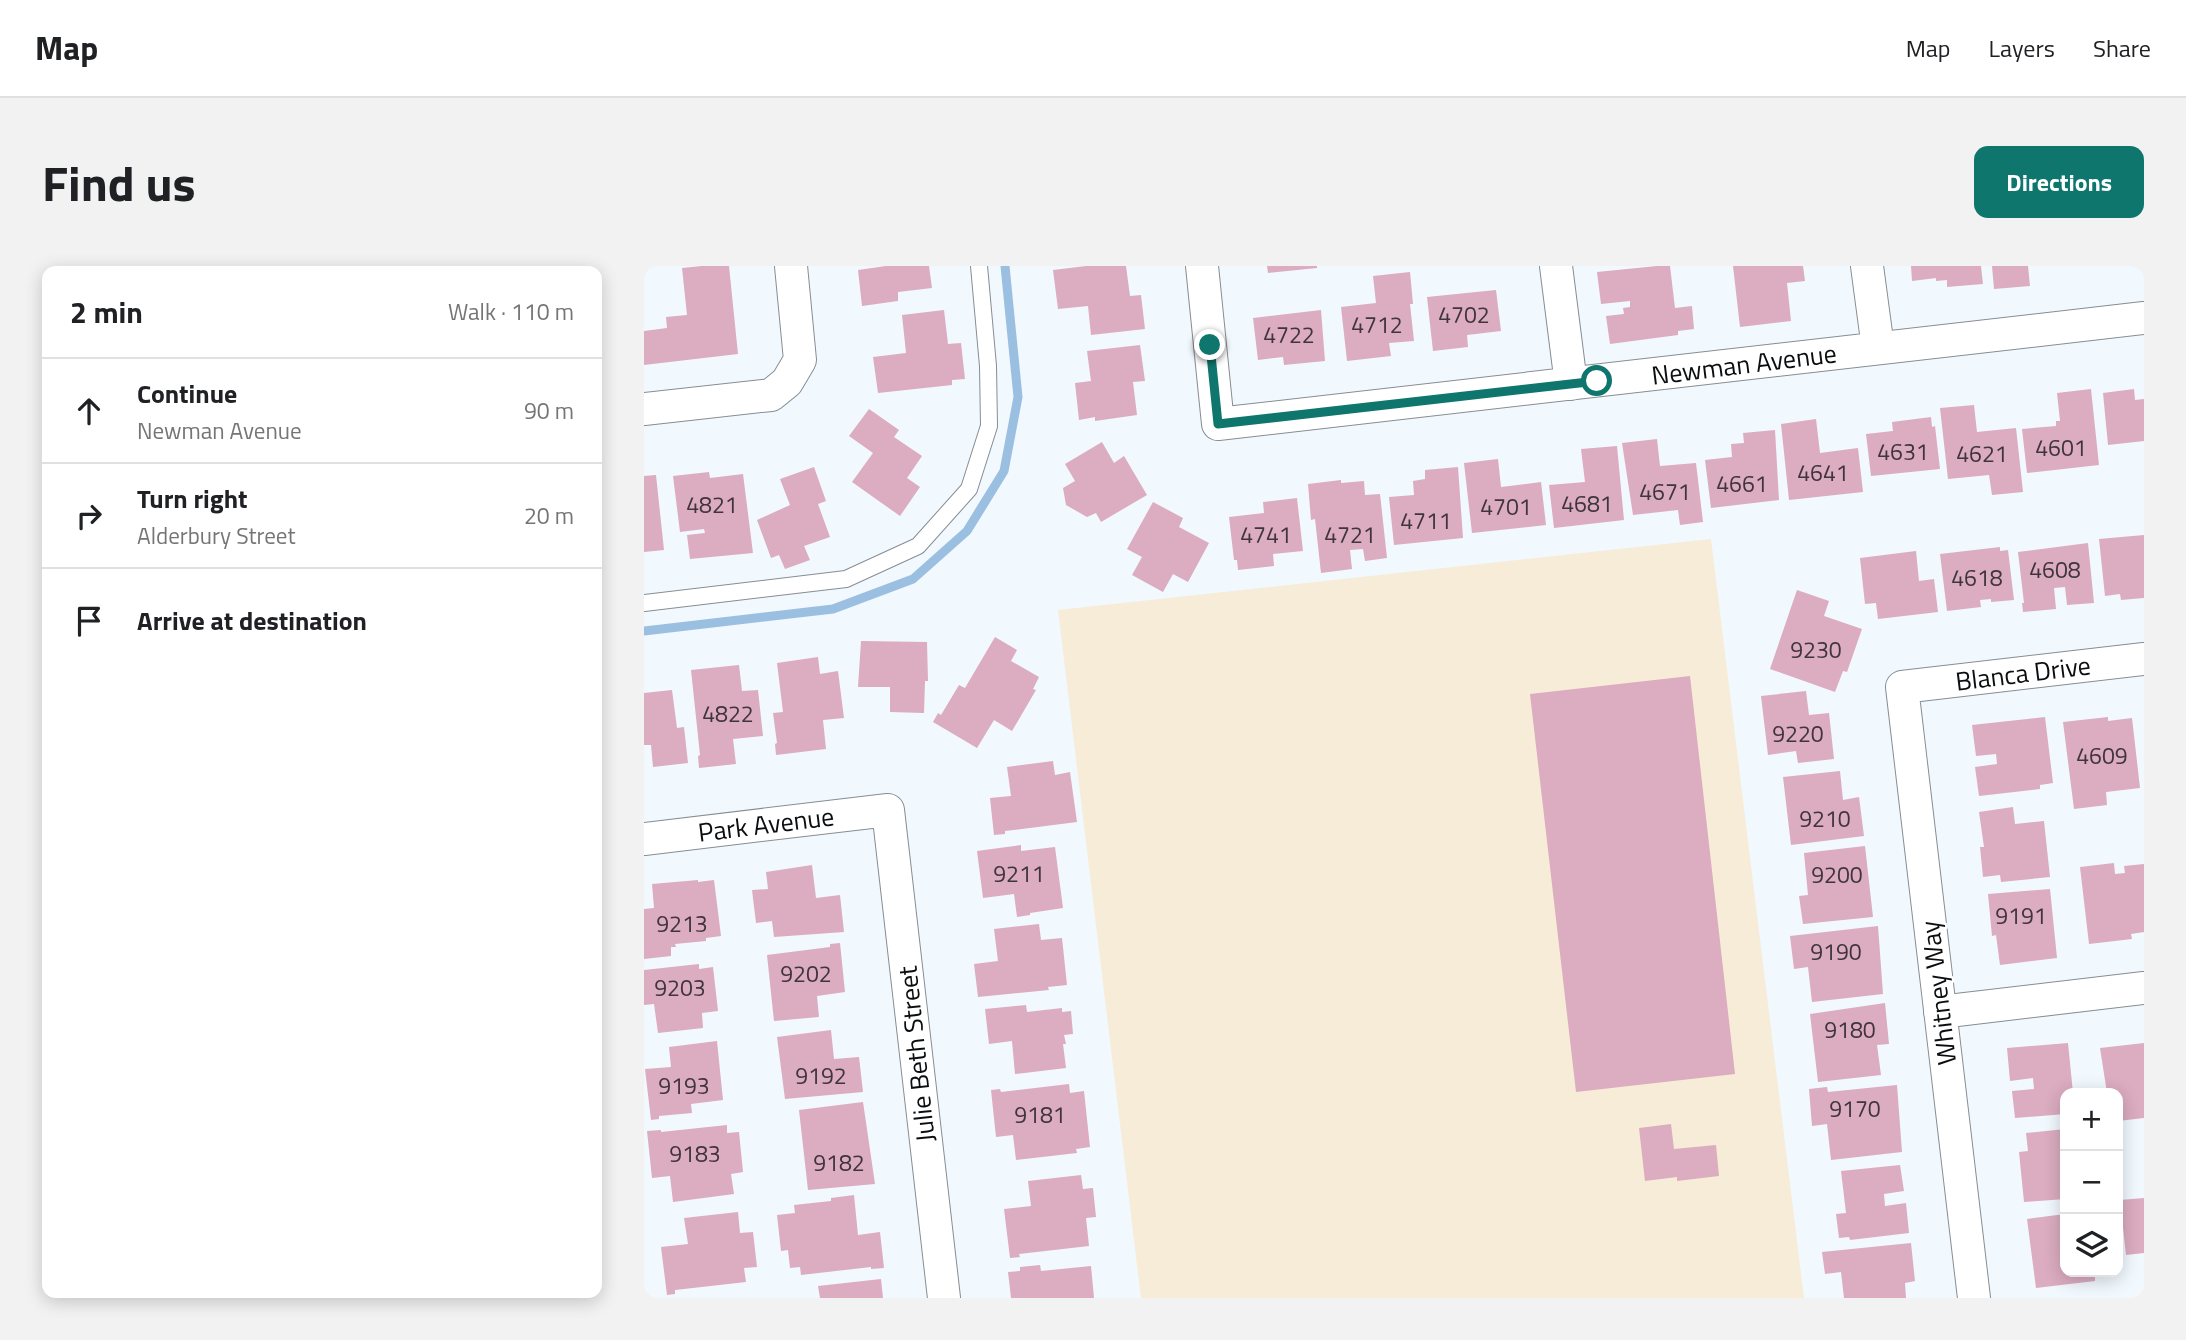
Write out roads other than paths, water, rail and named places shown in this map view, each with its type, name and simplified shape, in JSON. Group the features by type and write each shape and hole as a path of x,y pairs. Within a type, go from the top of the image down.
{"street":[{"path":"644,409 771,395 787,382 800,360 791,266"},
{"name":"Newman Avenue","path":"1202,266 1218,424 2144,318"},
{"path":"1556,266 1571,384"},
{"path":"1867,266 1878,348"},
{"name":"Blanca Drive","path":"1902,687 2144,659"},
{"name":"Whitney Way","path":"1902,687 1974,1298"},
{"name":"Park Avenue","path":"644,839 888,810"},
{"name":"Julie Beth Street","path":"888,810 944,1298"},
{"path":"1940,1012 2144,988"}],"lane":[{"path":"644,603 846,579 918,546 968,489 989,426 988,366 979,266"}],"waterway":[{"path":"644,631 833,609 913,579 967,531 1004,471 1018,397 1005,266"}]}
